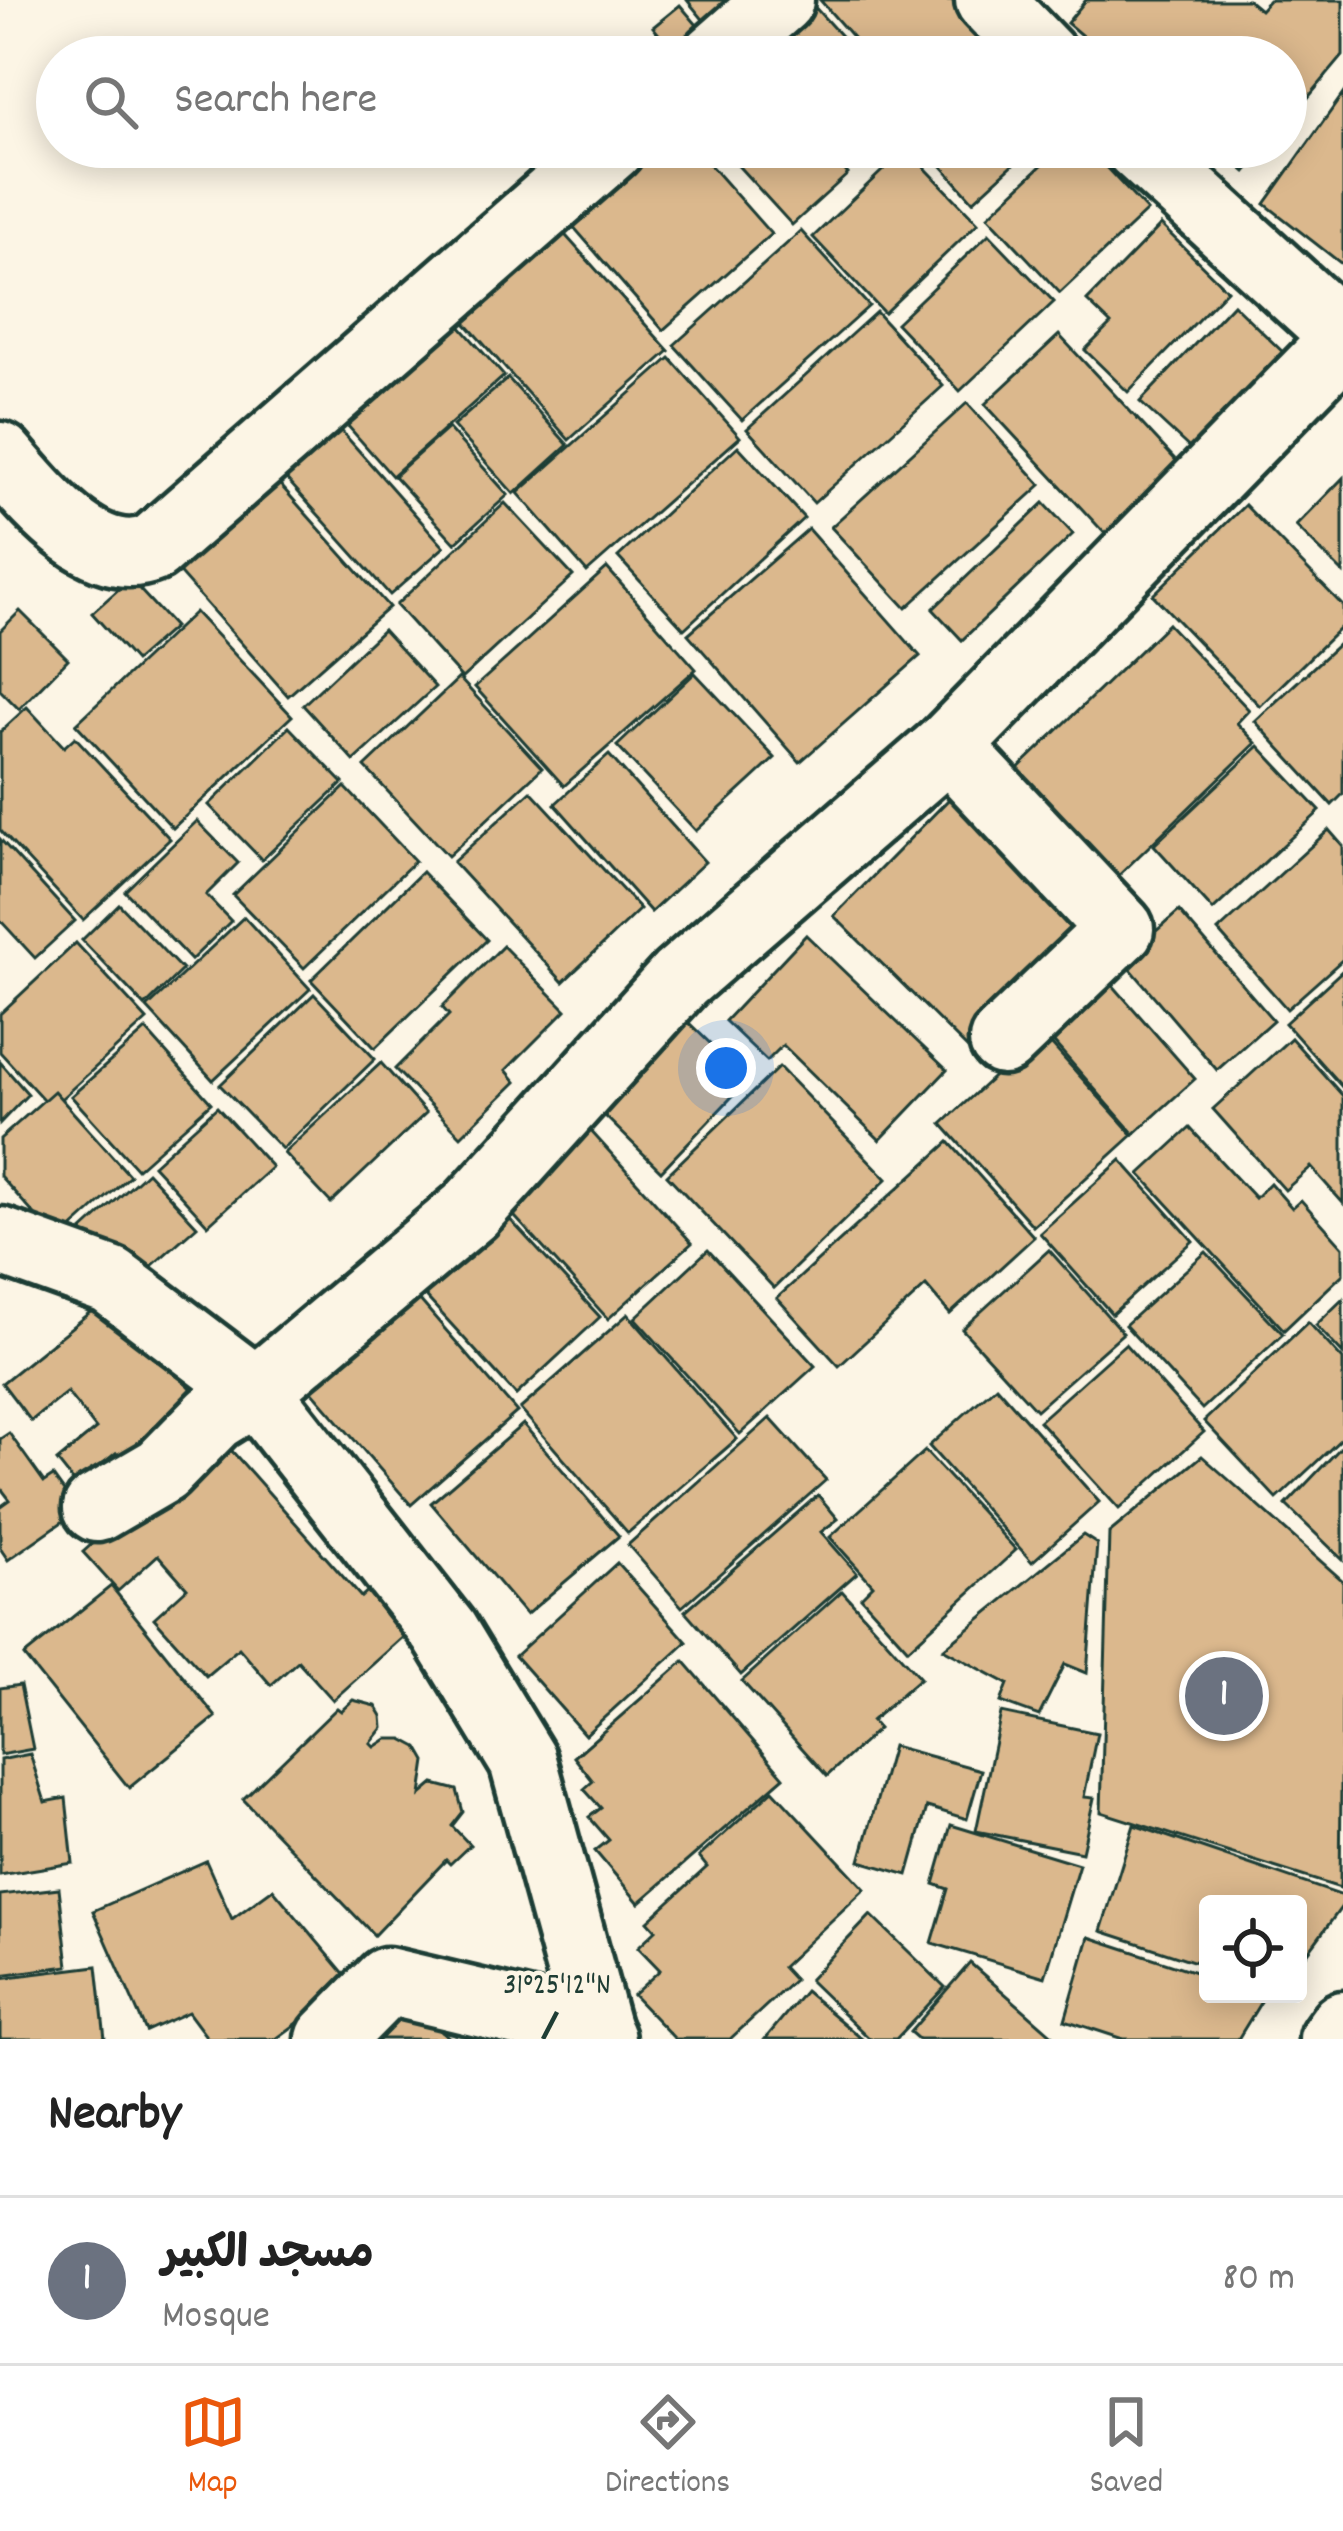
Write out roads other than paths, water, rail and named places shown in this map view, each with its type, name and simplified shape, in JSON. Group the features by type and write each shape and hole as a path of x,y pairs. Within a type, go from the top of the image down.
{"street":[{"path":"739,36 780,0"},
{"path":"988,0 1023,36"},
{"path":"0,455 33,493 98,547 127,556 153,548 587,168"},
{"path":"97,1508 162,1470 214,1418 256,1391 470,1211 680,979 947,746 1343,338 1161,168"},
{"path":"947,746 1120,929 1003,1041"},
{"path":"0,1241 112,1281 256,1391 444,1631 523,1761 599,2035 387,1982 330,2039"},
{"path":"1333,2039 1343,2025"}],"place":[{"name":"مسجد الكبير","path":"1224,1696"}]}
